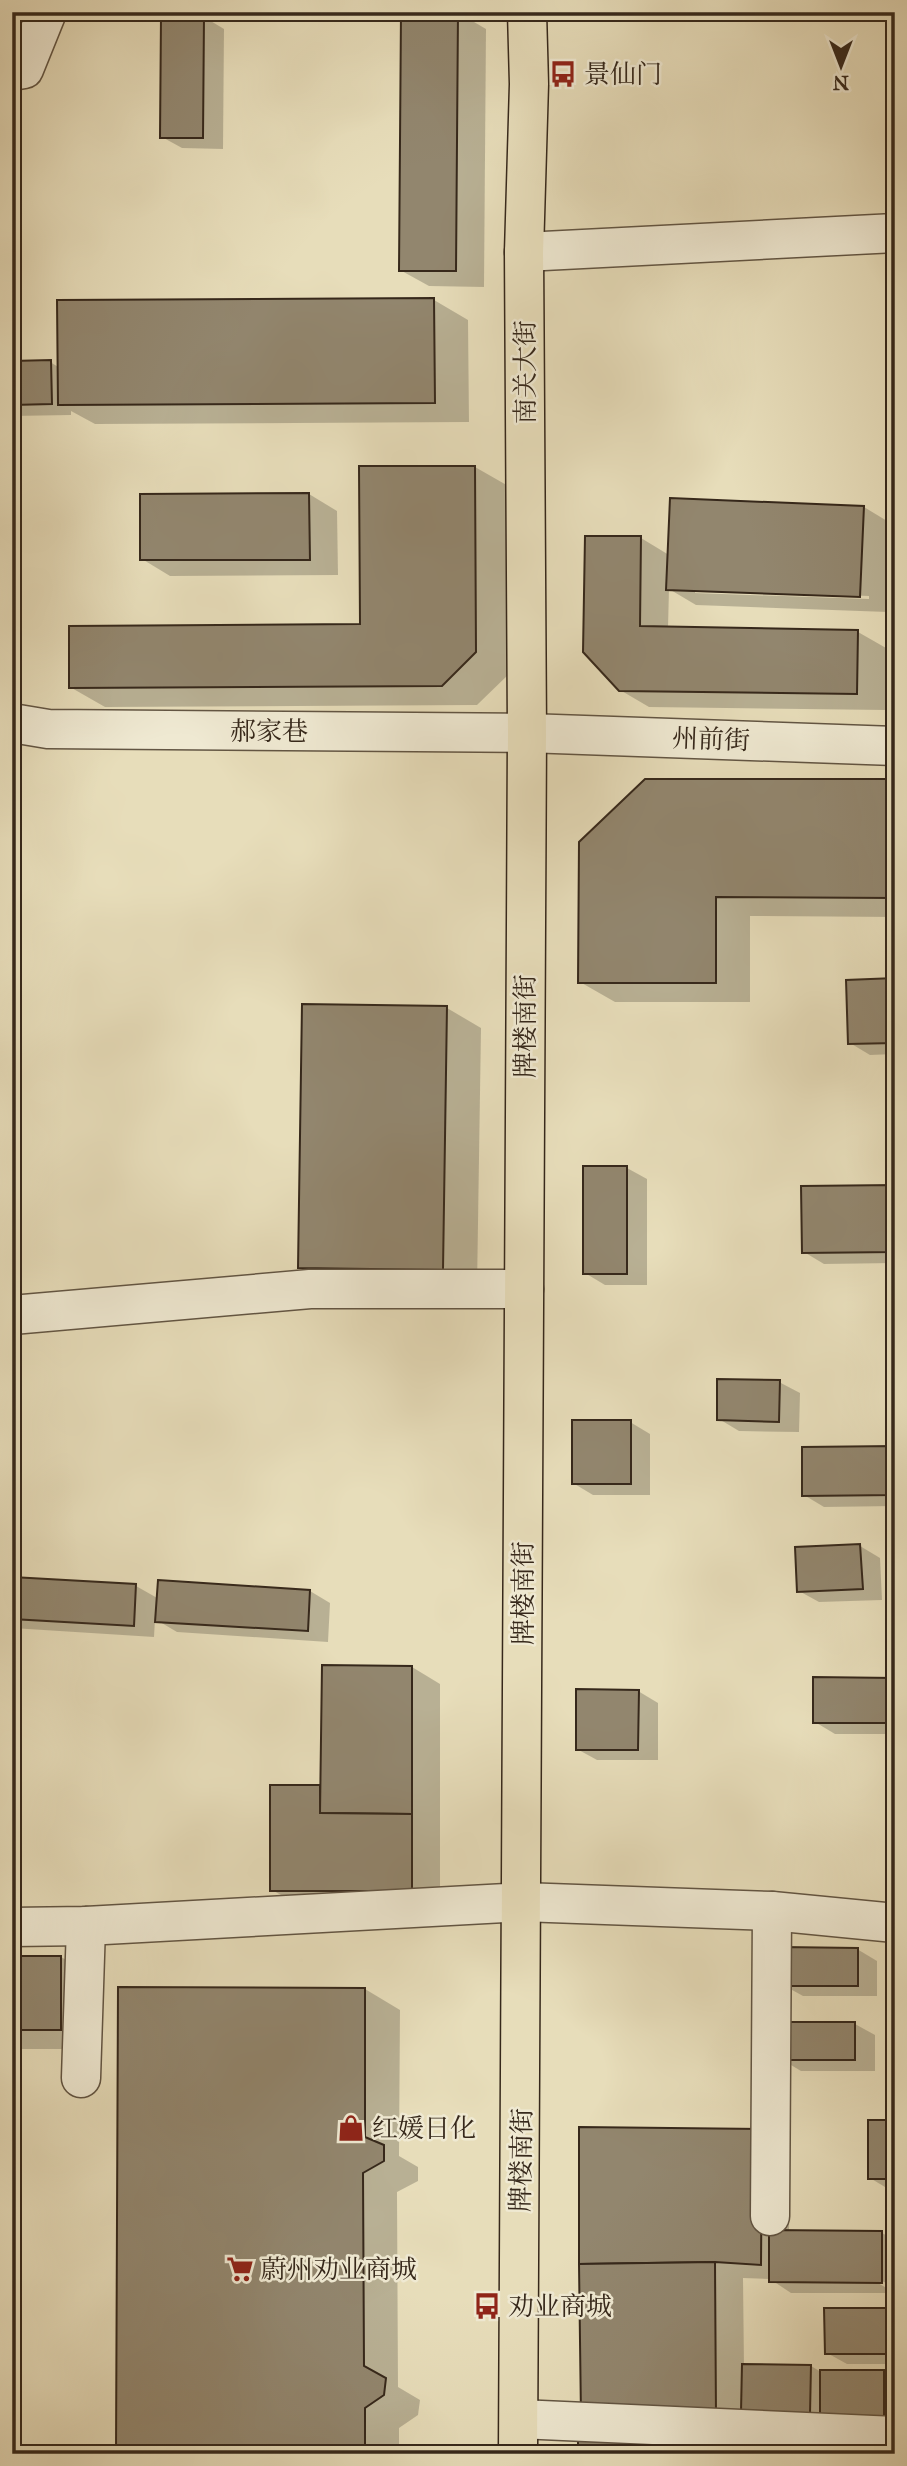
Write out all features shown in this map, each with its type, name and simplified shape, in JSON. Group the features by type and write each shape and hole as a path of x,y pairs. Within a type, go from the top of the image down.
{"main road":[{"name":"南关大街","path":"527,12 529,84 524,252 527,733"},
{"name":"牌楼南街","path":"519,2436 527,733"}],"street":[{"path":"12,71 24,69 47,12"},
{"path":"524,252 895,233"},
{"name":"郝家巷","path":"12,723 48,729 527,733"},
{"name":"州前街","path":"527,733 895,746"},
{"path":"12,1315 310,1289 524,1289"},
{"path":"12,1927 86,1926 522,1902 772,1911 895,1923"},
{"path":"770,2216 772,1911"},
{"path":"80,2078 86,1926"},
{"path":"519,2436 895,2436"}],"building":[{"path":"401,12 458,12 456,271 399,271"},
{"path":"161,16 204,16 203,138 160,138"},
{"path":"434,298 435,403 58,405 57,300"},
{"path":"51,360 52,404 12,405 12,361"},
{"path":"359,466 475,466 476,652 442,686 69,688 69,626 360,624"},
{"path":"309,493 310,560 140,560 140,494"},
{"path":"670,498 864,506 860,597 666,590"},
{"path":"585,536 641,536 640,626 858,630 857,694 619,691 583,652"},
{"path":"645,779 895,779 895,898 716,897 716,983 578,983 579,842"},
{"path":"895,978 895,1043 848,1044 846,980"},
{"path":"302,1004 447,1006 443,1270 298,1268"},
{"path":"583,1166 627,1166 627,1274 583,1274"},
{"path":"895,1185 895,1252 802,1253 801,1186"},
{"path":"717,1379 780,1380 779,1422 717,1420"},
{"path":"572,1420 631,1420 631,1484 572,1484"},
{"path":"894,1446 895,1495 802,1496 802,1447"},
{"path":"860,1544 863,1589 797,1592 795,1547"},
{"path":"12,1577 136,1584 134,1626 12,1619"},
{"path":"158,1580 310,1590 308,1631 155,1622"},
{"path":"322,1665 412,1666 412,1814 320,1813"},
{"path":"813,1677 895,1678 895,1723 813,1723"},
{"path":"576,1689 639,1690 638,1750 576,1750"},
{"path":"270,1785 320,1785 320,1813 412,1814 412,1891 270,1891"},
{"path":"782,1947 858,1948 858,1986 782,1986"},
{"path":"12,1956 61,1956 61,2030 12,2030"},
{"name":"蔚州劝业商城","path":"118,1987 365,1988 365,2137 384,2145 384,2161 363,2173 364,2366 386,2378 384,2395 365,2408 365,2454 116,2454"},
{"path":"779,2022 855,2022 855,2060 779,2060"},
{"path":"868,2120 895,2120 895,2179 868,2179"},
{"path":"579,2127 762,2129 761,2265 715,2262 579,2264"},
{"path":"769,2230 882,2231 882,2283 769,2282"},
{"path":"715,2262 716,2416 581,2417 579,2264"},
{"path":"824,2308 889,2308 889,2354 825,2354"},
{"path":"742,2364 811,2365 810,2414 741,2412"},
{"path":"820,2370 884,2370 884,2416 820,2416"},
{"path":"578,2434 841,2439 841,2454 578,2454"}],"place":[{"name":"景仙门","path":"563,74"},
{"name":"红媛日化","path":"351,2128"},
{"name":"蔚州劝业商城","path":"240,2269"},
{"name":"劝业商城","path":"487,2306"}]}
